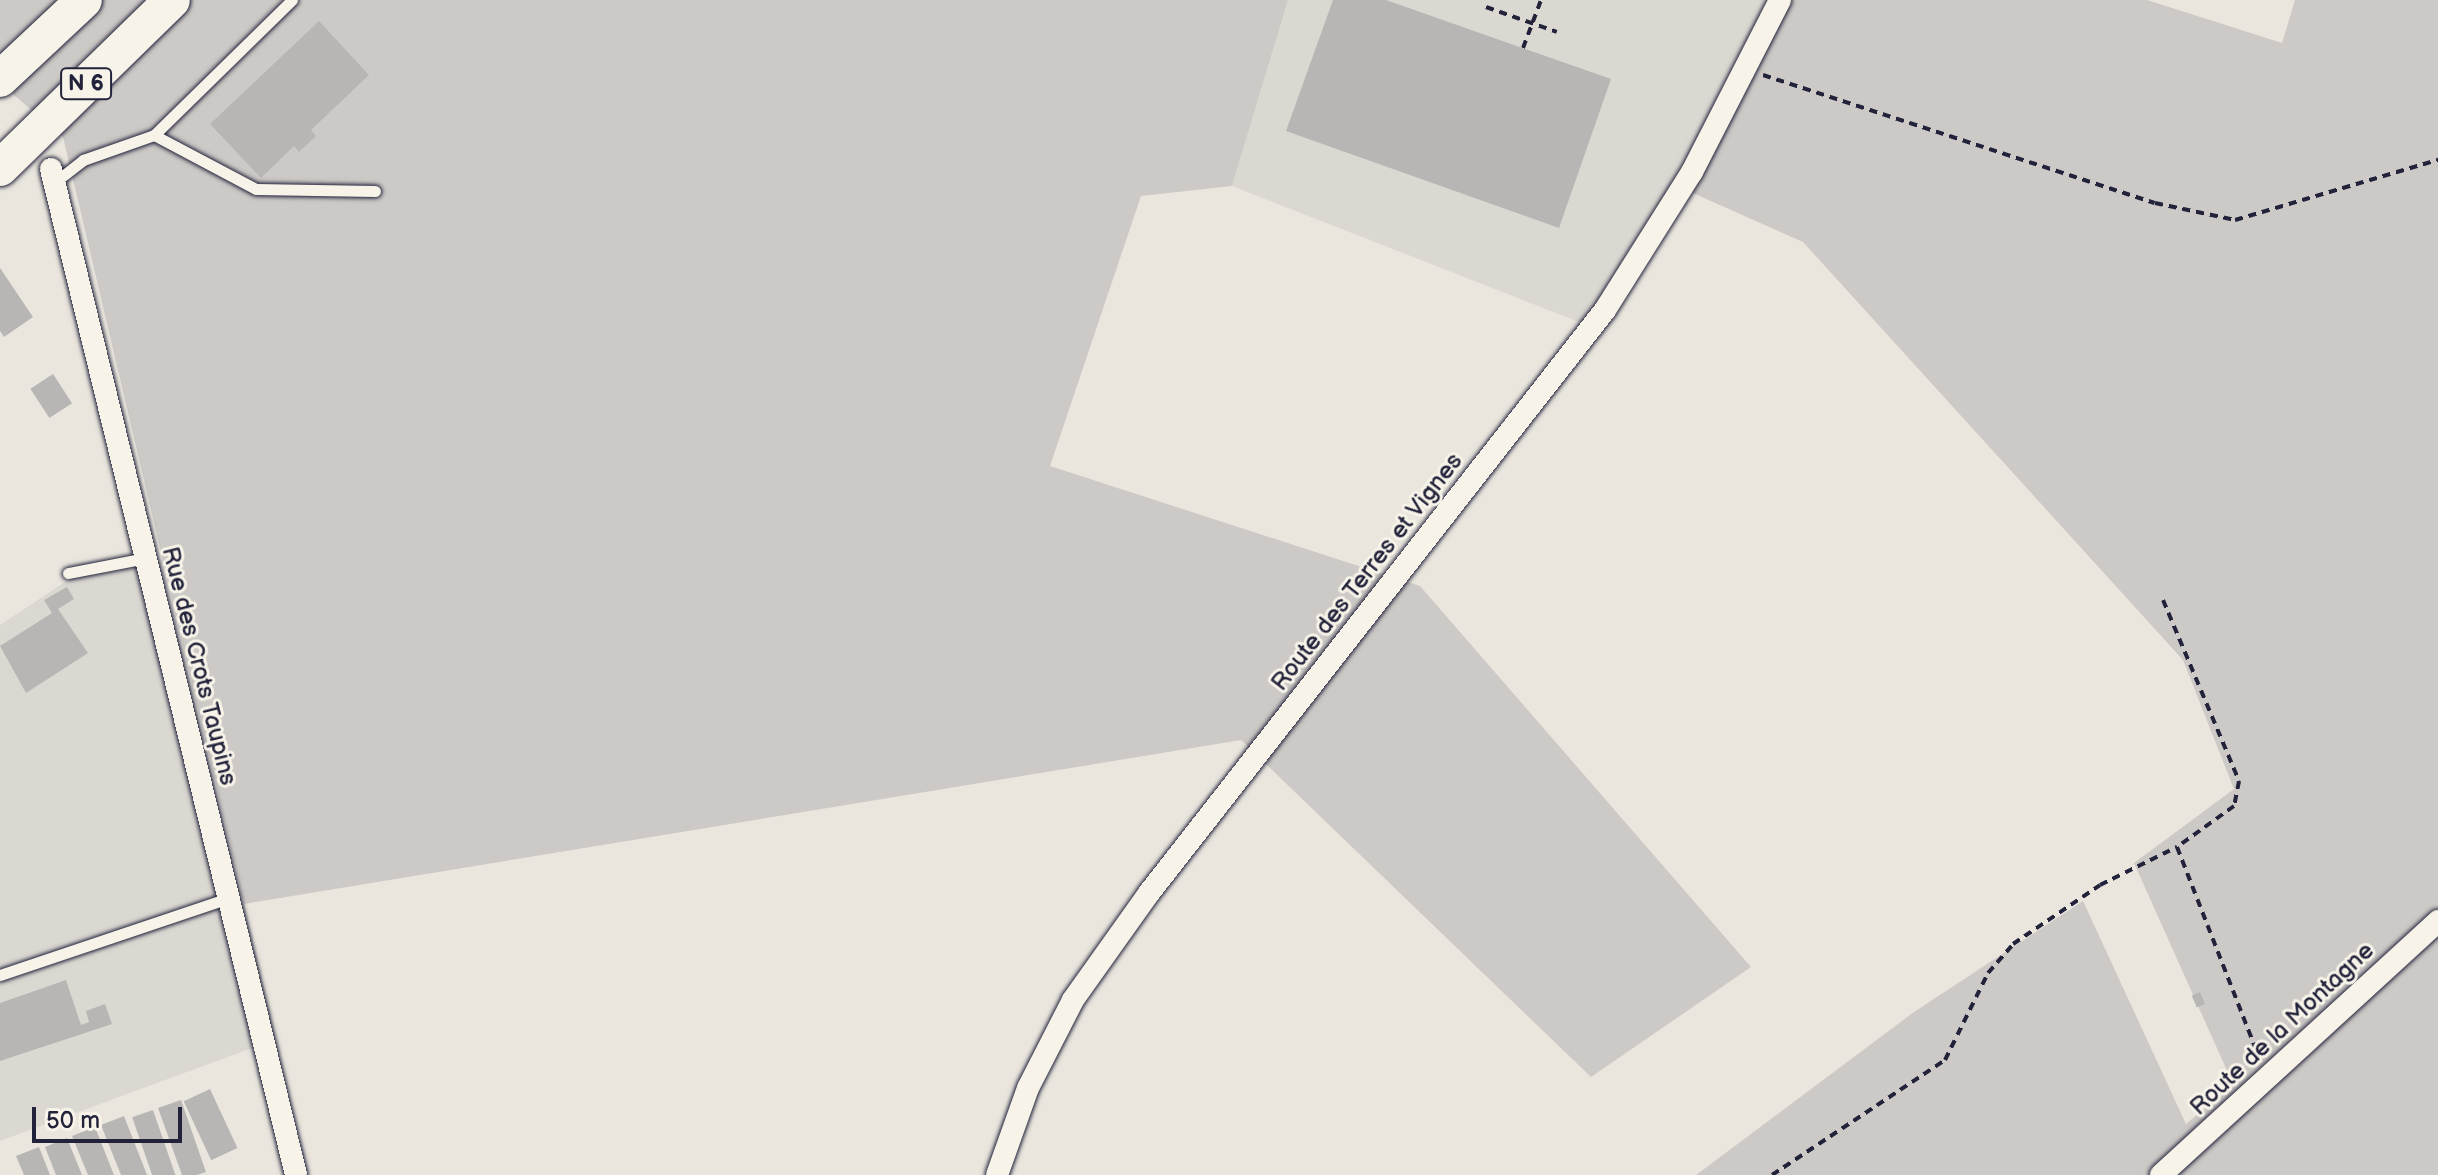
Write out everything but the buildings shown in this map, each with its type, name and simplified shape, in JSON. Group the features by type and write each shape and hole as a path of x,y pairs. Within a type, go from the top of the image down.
{"main road":[{"name":"N 6","path":"0,79 84,0"},
{"name":"N 6","path":"0,168 172,0"}],"street":[{"name":"Route des Terres et Vignes","path":"997,1175 1028,1088 1073,1000 1149,893 1605,310 1692,172 1780,0"},
{"name":"Rue des Crots Taupins","path":"53,176 296,1175"},
{"name":"Route de la Montagne","path":"2161,1175 2438,921"}],"lane":[{"path":"53,176 83,160 154,135 292,0"},
{"path":"154,135 256,189 375,191"},
{"path":"68,573 146,558"},
{"path":"0,975 229,898"}],"path":[{"path":"1523,48 1541,0"},
{"path":"1486,7 1557,32"},
{"path":"1746,68 1808,94 2155,203 2235,220 2438,160"},
{"path":"1772,1175 1945,1060 1988,973 2013,944 2100,885 2177,847 2234,806 2239,781 2163,600"},
{"path":"2177,847 2268,1077"}],"shaded area":[{"path":"0,0 1288,0 1232,186 1141,196 1050,466 1420,586 1751,967 1591,1077 1241,740 244,904 63,137 0,83"},
{"path":"1288,0 1791,0 1602,331 1232,186"},
{"path":"1791,0 2147,0 2282,43 2295,0 2438,0 2438,1175 1696,1175 1914,1012 2083,901 2186,1124 2233,1084 2134,863 2234,789 2183,660 1803,242 1686,190"},
{"path":"163,560 276,1039 0,1141 0,625 71,578"}]}
